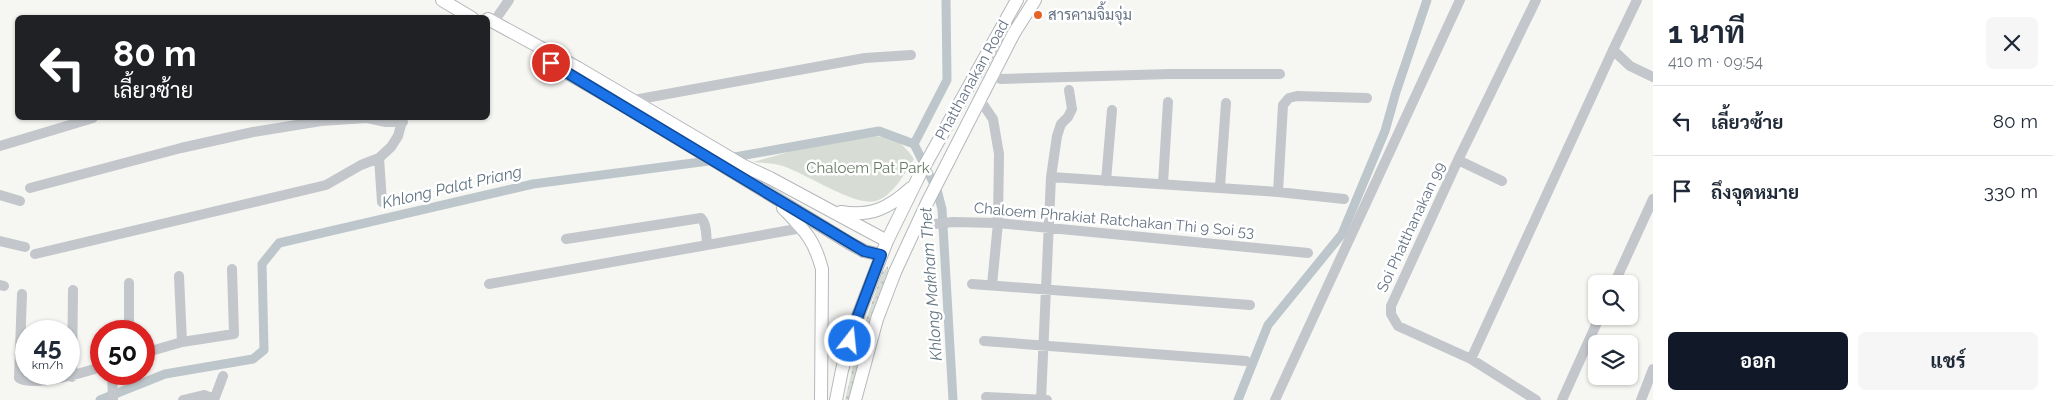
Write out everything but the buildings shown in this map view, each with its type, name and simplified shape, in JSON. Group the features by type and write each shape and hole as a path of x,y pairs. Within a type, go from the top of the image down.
{"main road":[{"path":"442,0 463,15"},
{"path":"455,0 478,15"},
{"name":"Phatthanakan Road","path":"836,400 842,370 856,321 886,248 918,179 1017,0"},
{"name":"Phatthanakan Road","path":"855,400 877,319 895,272 927,203 1014,33 1035,0"},
{"path":"490,23 634,100 771,196 864,251 886,248 917,226"},
{"path":"490,23 699,146 744,166 834,211 886,248 895,272"},
{"path":"834,211 857,214 885,208 893,204 918,179"},
{"path":"771,196 802,228 817,250 822,270 821,400"}],"street":[{"path":"490,20 509,0"},
{"path":"1275,400 1460,0"},
{"name":"Soi Phatthanakan 99","path":"1536,0 1458,160 1391,306 1391,314 1398,326 1471,359 1536,400"},
{"path":"1471,359 1637,0"},
{"path":"1613,50 1630,66 1653,77"},
{"path":"634,100 865,58 911,55"},
{"path":"992,76 1001,79 1170,74 1280,74"},
{"path":"1041,400 1051,177 1057,136 1061,124 1068,117 1072,109 1069,90"},
{"path":"1278,192 1283,105 1285,101 1297,96 1366,98"},
{"path":"980,100 993,119 998,154 998,223 992,285"},
{"path":"1163,183 1168,102"},
{"path":"1220,187 1226,103"},
{"path":"1106,181 1112,110"},
{"path":"0,146 86,120"},
{"path":"30,188 181,148 253,132 322,120"},
{"path":"35,254 326,185 361,164 379,158 394,142 403,120"},
{"path":"379,158 382,202"},
{"path":"1458,160 1502,181"},
{"path":"1051,177 1220,187 1344,199"},
{"path":"0,195 20,201"},
{"path":"1618,275 1653,199"},
{"path":"566,239 701,218 705,227 707,244"},
{"name":"Chaloem Phrakiat Ratchakan Thi 9 Soi 53","path":"917,226 953,222 998,223 1308,253"},
{"path":"489,284 802,228"},
{"path":"0,241 25,247"},
{"path":"155,351 182,342 234,334 232,269"},
{"path":"180,276 182,342"},
{"path":"129,283 129,320"},
{"path":"972,284 1045,288 1250,305"},
{"path":"73,290 73,320"},
{"path":"21,320 22,294"},
{"path":"1562,400 1596,325"},
{"path":"984,341 1246,361"},
{"path":"1641,400 1653,369"},
{"path":"183,400 204,395 214,399 223,376"},
{"path":"112,385 113,400"},
{"path":"986,397 1048,400"}],"green space":[{"name":"Chaloem Pat Park","path":"865,136 881,136 893,139 904,146 914,159 893,189 876,201 867,202 856,199 783,166 753,162 806,147"},
{"path":"888,266 888,272 875,308 851,400 845,400 859,341 882,273"}],"waterway":[{"name":"Khlong Makham Thet","path":"914,144 947,80 946,0"},
{"path":"1238,400 1268,325 1342,234 1385,131 1427,0"},
{"name":"Khlong Palat Priang","path":"729,158 879,131 914,144"},
{"name":"Khlong Makham Thet","path":"914,144 937,190 942,209 953,400"},
{"name":"Khlong Palat Priang","path":"100,400 165,374 253,359 264,350 262,264 279,243 533,184 716,160"}],"place":[{"name":"สารคามจิ้มจุ่ม","path":"1038,15"}],"route":[{"path":"551,63 864,251 881,255 850,341"}]}
